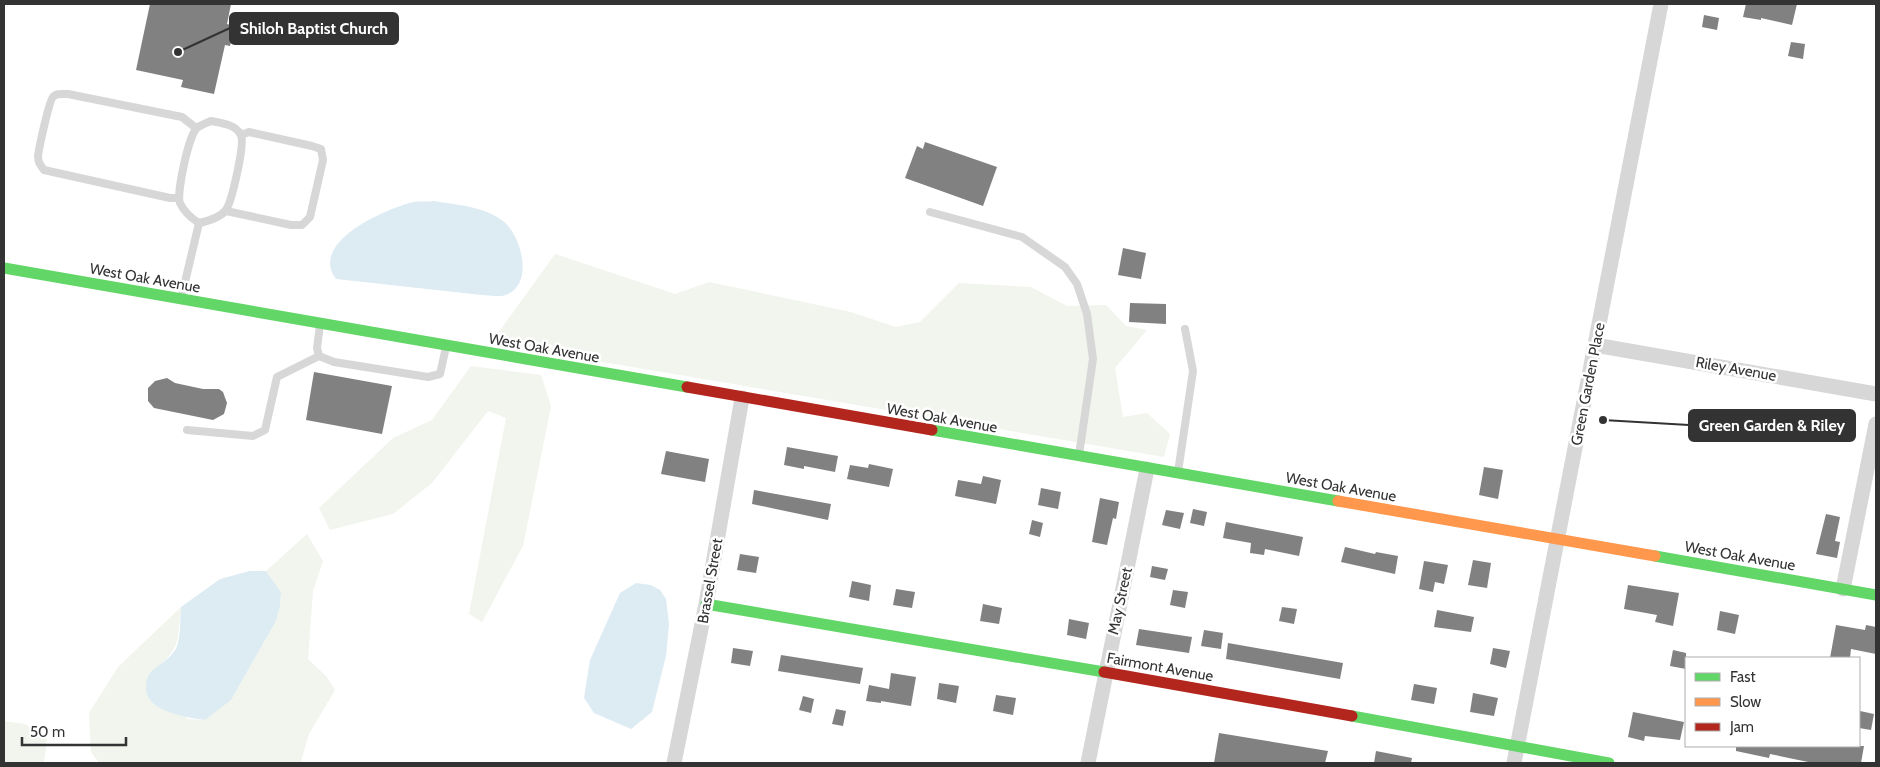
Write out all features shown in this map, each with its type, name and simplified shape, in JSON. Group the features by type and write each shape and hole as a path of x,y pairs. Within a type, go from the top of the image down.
{"street":[{"name":"Green Garden Place","path":"1514,763 1661,4"},
{"name":"West Oak Avenue","path":"4,268 320,325 1876,595"},
{"name":"Riley Avenue","path":"1596,345 1876,394"},
{"name":"Brassel Street","path":"674,763 706,604 742,398"},
{"path":"1843,589 1876,424"},
{"name":"May Street","path":"1088,763 1148,469"},
{"name":"Fairmont Avenue","path":"706,604 1106,672 1517,748 1609,763"}],"lane":[{"path":"179,198 170,198 44,170 39,164 38,156 46,121 52,98 56,95 68,94 182,117 196,128"},
{"path":"210,121 231,126 241,135 242,146 226,211 212,220 199,223 189,216 179,198 191,138 196,128 210,121"},
{"path":"226,211 291,225 302,225 310,217 323,160 321,150 312,146 249,132 241,135"},
{"path":"930,212 1022,237 1065,267 1077,284 1087,314 1093,359 1079,457"},
{"path":"181,300 199,223"},
{"path":"319,356 317,348 320,325"},
{"path":"1178,474 1193,371 1185,329"},
{"path":"187,430 253,436 265,430 277,377 319,356 334,362 428,377 440,374 446,346"}],"shaded area":[{"path":"434,201 479,209 503,221 515,237 522,258 521,280 516,288 508,294 495,296 336,279 330,265 333,252 341,240 354,229 386,211 414,202"},
{"path":"555,254 675,294 709,282 851,312 896,327 920,322 959,283 1031,287 1067,306 1106,305 1126,326 1147,330 1115,368 1123,417 1147,413 1170,434 1164,457 491,343"},
{"path":"471,366 541,375 551,406 523,546 482,622 469,614 506,418 488,411 432,483 393,514 330,530 319,508 393,438 432,420"},
{"path":"307,534 323,561 313,591 308,659 326,676 335,690 309,734 301,761 305,763 99,763 91,752 89,713 118,667 181,607 176,645 167,658 149,674 188,719 204,720 231,700 276,621 281,592 266,571"},
{"path":"250,571 266,571 281,592 280,606 276,621 231,700 205,720 178,715 159,707 147,695 147,680 150,673 169,657 177,646 181,607 220,579"},
{"path":"636,583 651,585 660,590 666,599 669,624 666,656 652,712 631,729 594,713 584,698 590,660 620,593"},
{"path":"4,721 25,724 47,739 44,763 4,763"}],"building":[{"path":"150,4 231,4 227,24 235,26 230,46 225,45 214,94 181,87 183,80 136,70"},
{"path":"1746,4 1797,4 1792,25 1761,18 1761,20 1743,17"},
{"path":"1704,15 1719,18 1717,30 1702,27"},
{"path":"1791,42 1805,44 1803,59 1788,56"},
{"path":"925,142 997,167 983,206 905,178 917,146 923,149"},
{"path":"1123,248 1146,253 1141,279 1118,275"},
{"path":"1130,303 1166,304 1166,324 1129,322"},
{"path":"314,372 392,386 382,434 306,420"},
{"path":"167,378 175,383 203,389 219,389 223,392 227,403 224,414 213,420 154,408 148,401 148,388 155,381"},
{"path":"787,447 838,456 835,472 804,466 804,469 784,465"},
{"path":"666,451 709,459 705,482 661,474"},
{"path":"869,464 893,469 889,487 847,479 850,465 868,468"},
{"path":"1484,467 1503,470 1498,499 1479,495"},
{"path":"983,476 1001,480 996,504 955,496 958,480 981,484"},
{"path":"1041,488 1061,492 1058,509 1038,505"},
{"path":"754,490 831,504 828,520 752,504"},
{"path":"1100,498 1119,502 1116,519 1113,518 1107,545 1092,542"},
{"path":"1193,509 1207,512 1204,526 1190,523"},
{"path":"1166,510 1184,513 1180,529 1162,525"},
{"path":"1826,514 1840,517 1835,541 1840,542 1837,558 1816,554"},
{"path":"1032,520 1043,523 1040,537 1029,534"},
{"path":"1226,522 1303,537 1299,556 1265,549 1264,555 1250,553 1251,543 1223,538"},
{"path":"1345,547 1375,554 1376,552 1398,556 1395,574 1341,562"},
{"path":"740,554 759,557 756,573 737,570"},
{"path":"1473,560 1491,563 1487,588 1468,585"},
{"path":"1424,561 1448,565 1444,584 1435,582 1433,592 1419,589"},
{"path":"1152,566 1168,569 1165,580 1150,577"},
{"path":"852,581 871,585 869,601 849,597"},
{"path":"1628,585 1679,593 1673,626 1655,622 1657,615 1624,609"},
{"path":"896,589 915,592 912,608 893,605"},
{"path":"1173,590 1188,592 1185,608 1170,605"},
{"path":"983,604 1002,608 999,624 980,621"},
{"path":"1282,607 1297,609 1294,624 1279,621"},
{"path":"1437,610 1474,617 1471,632 1434,627"},
{"path":"1720,611 1739,615 1735,634 1717,630"},
{"path":"1069,619 1089,623 1086,639 1067,635"},
{"path":"1836,625 1865,630 1866,625 1876,627 1876,654 1851,649 1850,657 1830,657"},
{"path":"1139,629 1192,637 1189,653 1136,645"},
{"path":"1204,630 1223,633 1221,649 1201,646"},
{"path":"1228,643 1343,663 1340,679 1226,659"},
{"path":"733,648 753,651 750,666 731,663"},
{"path":"1493,648 1510,651 1506,668 1490,664"},
{"path":"1673,650 1686,653 1685,669 1670,666"},
{"path":"781,655 863,668 860,684 778,671"},
{"path":"891,673 916,677 911,706 881,701 881,703 866,701 869,685 889,689"},
{"path":"939,683 959,686 956,703 937,699"},
{"path":"1414,684 1437,688 1434,704 1411,700"},
{"path":"1473,693 1498,698 1494,716 1470,712"},
{"path":"996,695 1016,698 1013,715 993,711"},
{"path":"803,696 814,699 811,713 799,710"},
{"path":"836,709 846,711 843,726 832,724"},
{"path":"1860,711 1874,714 1871,730 1860,728"},
{"path":"1633,712 1684,722 1680,740 1645,736 1644,741 1628,737"},
{"path":"1219,733 1328,751 1325,763 1214,763"},
{"path":"1864,746 1861,763 1813,763 1770,754 1769,758 1736,751 1736,747"},
{"path":"1376,751 1412,758 1411,763 1374,763"}],"traffic: fast":[{"path":"4,268 687,387"},
{"path":"932,430 1338,501"},
{"path":"1655,556 1876,595"},
{"path":"706,604 1104,672"},
{"path":"1352,716 1609,763"}],"traffic: slow":[{"path":"1338,501 1655,556"}],"traffic: jam":[{"path":"687,387 932,430"},
{"path":"1104,672 1352,716"}],"place":[{"name":"Shiloh Baptist Church","path":"178,52"},
{"name":"Green Garden & Riley","path":"1603,420"}]}
